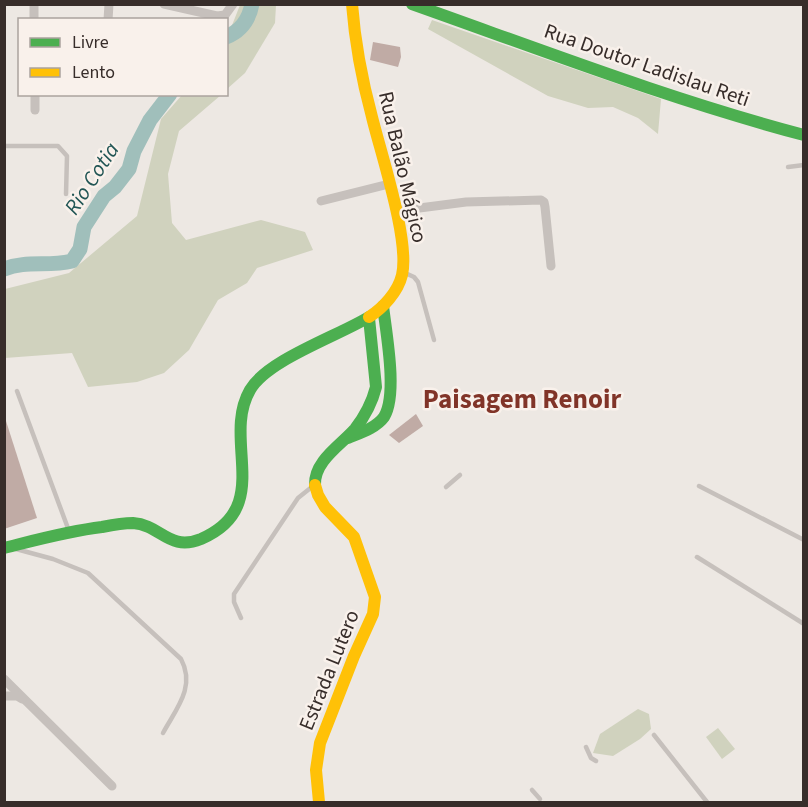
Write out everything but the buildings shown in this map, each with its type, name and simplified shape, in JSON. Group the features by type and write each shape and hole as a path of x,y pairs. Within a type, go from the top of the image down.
{"street":[{"path":"164,4 217,16 225,15 232,4"},
{"name":"Rua Balão Mágico","path":"6,547 69,531 128,523 140,524 181,544 192,542 228,522 236,512 240,500 242,422 250,389 257,380 275,368 369,318 383,306 400,282 404,272 396,211 358,58 352,4"},
{"name":"Rua Doutor Ladislau Reti","path":"412,4 666,94 747,120 804,135"},
{"path":"35,96 35,110"},
{"path":"321,201 389,184"},
{"path":"396,211 466,202 541,200 545,207 551,266"},
{"path":"315,484 318,469 347,439 367,413 388,410 391,393 383,306"},
{"path":"347,439 376,424 378,411 369,318"},
{"name":"Estrada Lutero","path":"315,484 321,501 354,537 375,597 373,614 320,743 316,770 319,802"},
{"path":"4,679 112,786"},
{"path":"4,696 17,696 27,701"}],"lane":[{"path":"4,146 58,146 67,156 66,194"},
{"path":"788,166 804,165"},
{"path":"404,272 418,282 434,340"},
{"path":"17,391 69,531"},
{"path":"446,487 460,475"},
{"path":"241,618 234,602 234,594 298,498 315,484"},
{"path":"699,486 804,540"},
{"path":"6,547 53,559 88,573 182,659 187,670 188,681 185,692 163,734"},
{"path":"697,557 804,624"},
{"path":"654,735 707,802"},
{"path":"586,747 591,758 596,761"},
{"path":"532,790 540,799"}],"green space":[{"path":"240,5 276,5 275,23 245,73 228,88 228,35"},
{"path":"432,20 661,99 658,134 638,118 613,107 588,108 548,96 428,29"},
{"path":"181,96 220,96 179,131 168,174 172,223 186,240 261,220 305,232 313,250 257,268 247,283 218,300 189,350 164,373 137,382 88,387 72,353 5,358 5,289 69,273 137,216 161,119"},
{"path":"638,709 649,714 651,729 613,756 593,753 600,734"},
{"path":"718,728 735,749 722,759 706,737"}],"waterway":[{"name":"Rio Cotia","path":"228,36 236,32 243,24 252,4"},
{"name":"Rio Cotia","path":"4,269 12,266 72,261 80,249 84,227 104,196 115,187 129,169 134,151 150,120 168,96"}],"traffic: fast":[{"path":"412,4 656,90 804,135"},
{"path":"348,438 377,424 384,417 388,407 391,379 383,306"},
{"path":"4,548 64,533 129,523 143,525 181,542 201,539 223,525 236,509 241,491 243,409 250,390 259,379 287,359 369,317"},
{"path":"315,485 319,468 329,454 355,429 368,409 376,387 369,318"}],"traffic: slow":[{"path":"352,4 362,75 402,241 402,275 397,287 385,304 369,317"},
{"path":"315,485 325,507 354,537 375,597 373,614 320,743 316,770 319,802"}],"district":[{"name":"Paisagem Renoir","path":"522,399"}]}
